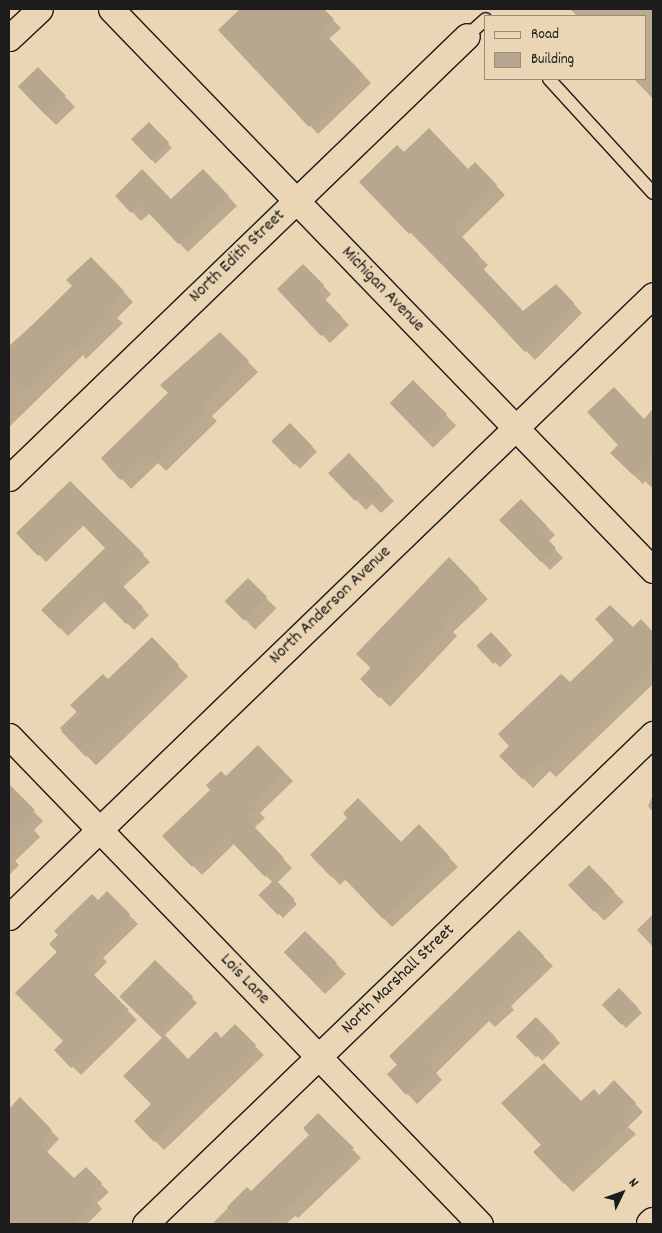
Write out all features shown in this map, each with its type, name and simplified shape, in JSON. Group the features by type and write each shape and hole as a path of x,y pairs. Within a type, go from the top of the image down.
{"street":[{"path":"9,38 40,9"},
{"name":"Michigan Avenue","path":"111,9 653,570"},
{"name":"North Edith Street","path":"9,478 467,36"},
{"name":"North Anderson Avenue","path":"9,917 653,295"},
{"name":"North Marshall Street","path":"145,1224 653,734"},
{"name":"Lois Lane","path":"9,736 480,1224"}],"lane":[{"path":"467,36 484,20"},
{"path":"550,80 653,193"}],"building":[{"path":"240,9 324,9 334,19 322,31 363,74 309,127 218,30"},
{"path":"38,67 66,96 46,115 18,86"},
{"path":"149,122 169,143 151,160 131,139"},
{"path":"429,128 468,169 475,162 497,185 453,227 479,255 474,259 523,311 556,284 574,303 525,352 418,238 411,232 409,234 359,182 397,145 404,152"},
{"path":"142,169 171,199 203,169 229,196 178,244 140,204 131,213 115,196"},
{"path":"91,257 124,291 108,307 114,313 75,350 72,346 26,391 9,374 9,348 72,286 66,280"},
{"path":"303,264 324,285 318,292 342,317 321,336 277,289"},
{"path":"220,332 249,361 203,405 208,410 156,462 148,454 120,480 101,458 168,393 160,385"},
{"path":"413,380 447,414 424,437 390,403"},
{"path":"614,387 644,419 653,409 653,455 633,475 610,453 618,445 587,412"},
{"path":"290,423 313,447 294,465 271,441"},
{"path":"349,453 384,490 371,504 362,494 355,501 328,473"},
{"path":"70,481 144,554 117,580 143,607 126,624 97,594 60,629 41,610 105,548 77,519 38,556 16,533"},
{"path":"521,499 547,526 540,532 556,548 541,562 499,520"},
{"path":"449,557 479,588 444,622 447,626 379,698 360,679 371,668 356,654"},
{"path":"248,578 267,597 244,620 225,601"},
{"path":"610,605 633,627 641,619 653,632 653,665 546,768 540,762 522,779 499,756 509,746 498,734 561,674 570,682 614,640 595,619"},
{"path":"491,632 508,650 493,664 476,646"},
{"path":"152,637 179,665 86,757 61,731 79,714 70,705 103,674 108,679"},
{"path":"258,745 284,772 252,803 257,808 246,818 284,858 265,877 225,835 192,867 162,836 210,790 206,785 221,771 226,776"},
{"path":"9,784 35,810 9,836"},
{"path":"358,798 401,842 419,824 450,857 383,919 337,871 331,877 310,855 347,818 343,813"},
{"path":"589,865 615,892 594,912 568,885"},
{"path":"275,879 294,899 278,915 258,895"},
{"path":"107,891 130,914 95,949 99,953 85,966 129,1010 71,1068 54,1050 63,1041 15,993 57,952 49,944 58,935 54,931 92,894 98,900"},
{"path":"519,930 544,956 502,996 505,999 484,1018 479,1012 427,1063 433,1069 406,1095 387,1074 397,1065 389,1056"},
{"path":"305,931 337,963 316,984 284,952"},
{"path":"155,960 193,997 158,1034 120,997"},
{"path":"619,988 638,1008 621,1025 602,1005"},
{"path":"536,1017 556,1038 536,1057 516,1036"},
{"path":"235,1024 256,1045 154,1142 134,1121 151,1104 123,1076 165,1035 188,1059 216,1031 221,1038"},
{"path":"544,1063 581,1101 594,1089 599,1095 614,1080 636,1103 621,1118 628,1125 564,1184 533,1152 541,1145 501,1103"},
{"path":"20,1097 52,1130 39,1144 74,1178 86,1167 102,1183 90,1194 95,1200 71,1224 9,1224 9,1109"},
{"path":"318,1113 354,1148 269,1224 244,1224 227,1207 247,1187 251,1191 309,1135 303,1128"}]}
